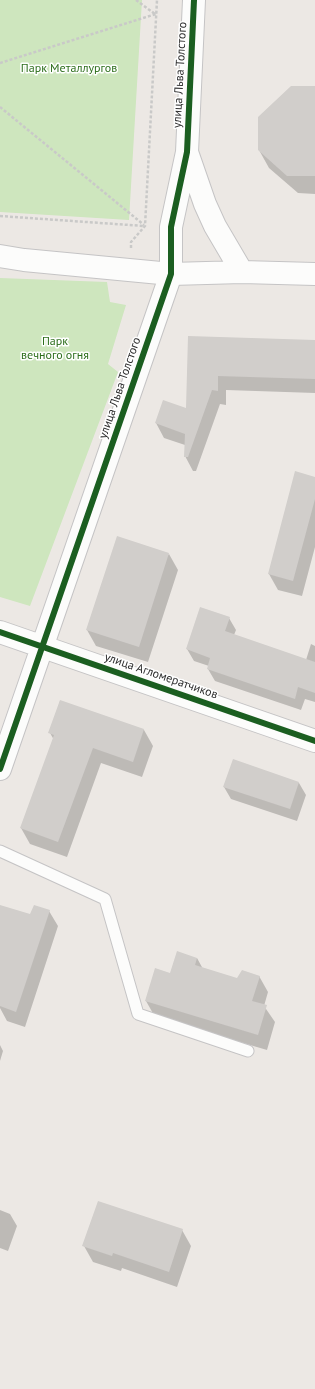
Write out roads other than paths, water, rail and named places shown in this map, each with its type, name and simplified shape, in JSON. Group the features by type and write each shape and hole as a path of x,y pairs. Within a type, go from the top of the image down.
{"street":[{"name":"улица Льва Толстого","path":"0,769 171,274 171,227 187,152 194,0"},
{"path":"187,152 205,204 242,272"},
{"path":"0,256 24,260 171,274 242,272 315,274"},
{"name":"улица Агломератчиков","path":"0,632 315,741"}],"lane":[{"path":"0,851 105,899 138,1014 248,1051"}],"park label":[{"name":"Парк Металлургов","path":"69,69"},
{"name":"Парк вечного огня","path":"55,349"}]}
